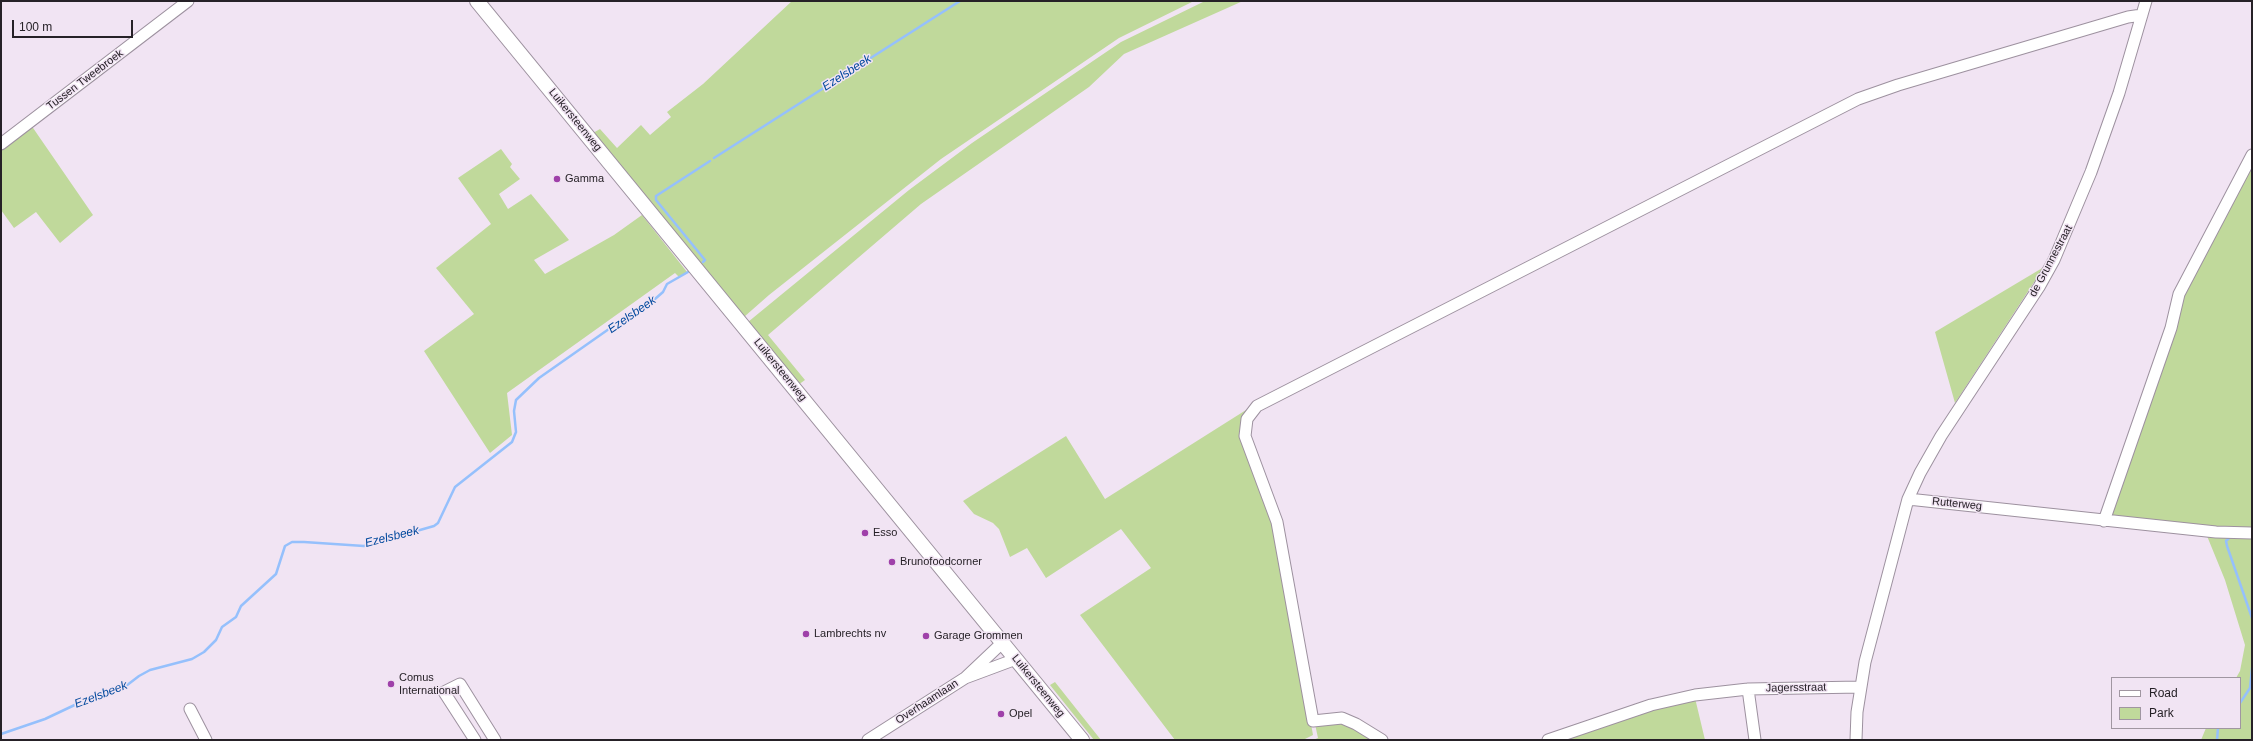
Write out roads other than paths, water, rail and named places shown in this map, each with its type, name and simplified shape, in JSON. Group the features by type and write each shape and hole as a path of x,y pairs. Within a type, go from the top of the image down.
{"main road":[{"name":"Luikersteenweg","path":"477,1 1082,740"}],"street":[{"name":"Tussen Tweebroek","path":"1,144 188,1"},
{"name":"de Grunnestraat","path":"1908,499 1920,473 1941,436 2035,293 2069,230 2120,93 2146,1"},
{"path":"1382,740 1356,724 1342,718 1313,721 1277,522 1245,436 1247,419 1257,406 1858,99 1898,84 2128,17 2142,15"},
{"path":"2104,521 2171,328 2179,294 2252,155"},
{"path":"1856,740 1857,712 1865,662 1908,499"},
{"name":"Rutterweg","path":"1908,499 2104,521 2216,532 2252,533"},
{"name":"Overhaamlaan","path":"868,740 965,678 1002,643"},
{"name":"Overhaamlaan","path":"965,678 1016,660"},
{"path":"475,740 444,692 460,684 495,740"},
{"name":"Jagersstraat","path":"1548,740 1651,704 1731,690 1860,687"},
{"path":"1748,689 1755,740"},
{"path":"190,709 206,740"}],"waterway":[{"name":"Ezelsbeek","path":"714,158 960,1"},
{"name":"Ezelsbeek","path":"703,262 705,260 656,200 656,196 710,161"},
{"name":"Ezelsbeek","path":"1,734 45,719 81,702 122,689 139,676 150,670 192,659 204,652 216,640 222,627 236,617 241,606 276,574 285,546 292,542 364,546 434,526 438,523 455,487 512,442 516,432 514,411 516,400 539,378 636,310 655,299 663,292 667,284 688,272"},
{"path":"2229,538 2226,541 2227,546 2252,618"},
{"path":"2241,702 2250,688 2252,668"},
{"path":"2217,740 2218,729"}],"place":[{"name":"Gamma","path":"557,179"},
{"name":"Esso","path":"865,533"},
{"name":"Brunofoodcorner","path":"892,562"},
{"name":"Lambrechts nv","path":"806,634"},
{"name":"Garage Grommen","path":"926,636"},
{"name":"Comus International","path":"391,684"},
{"name":"Opel","path":"1001,714"}]}
